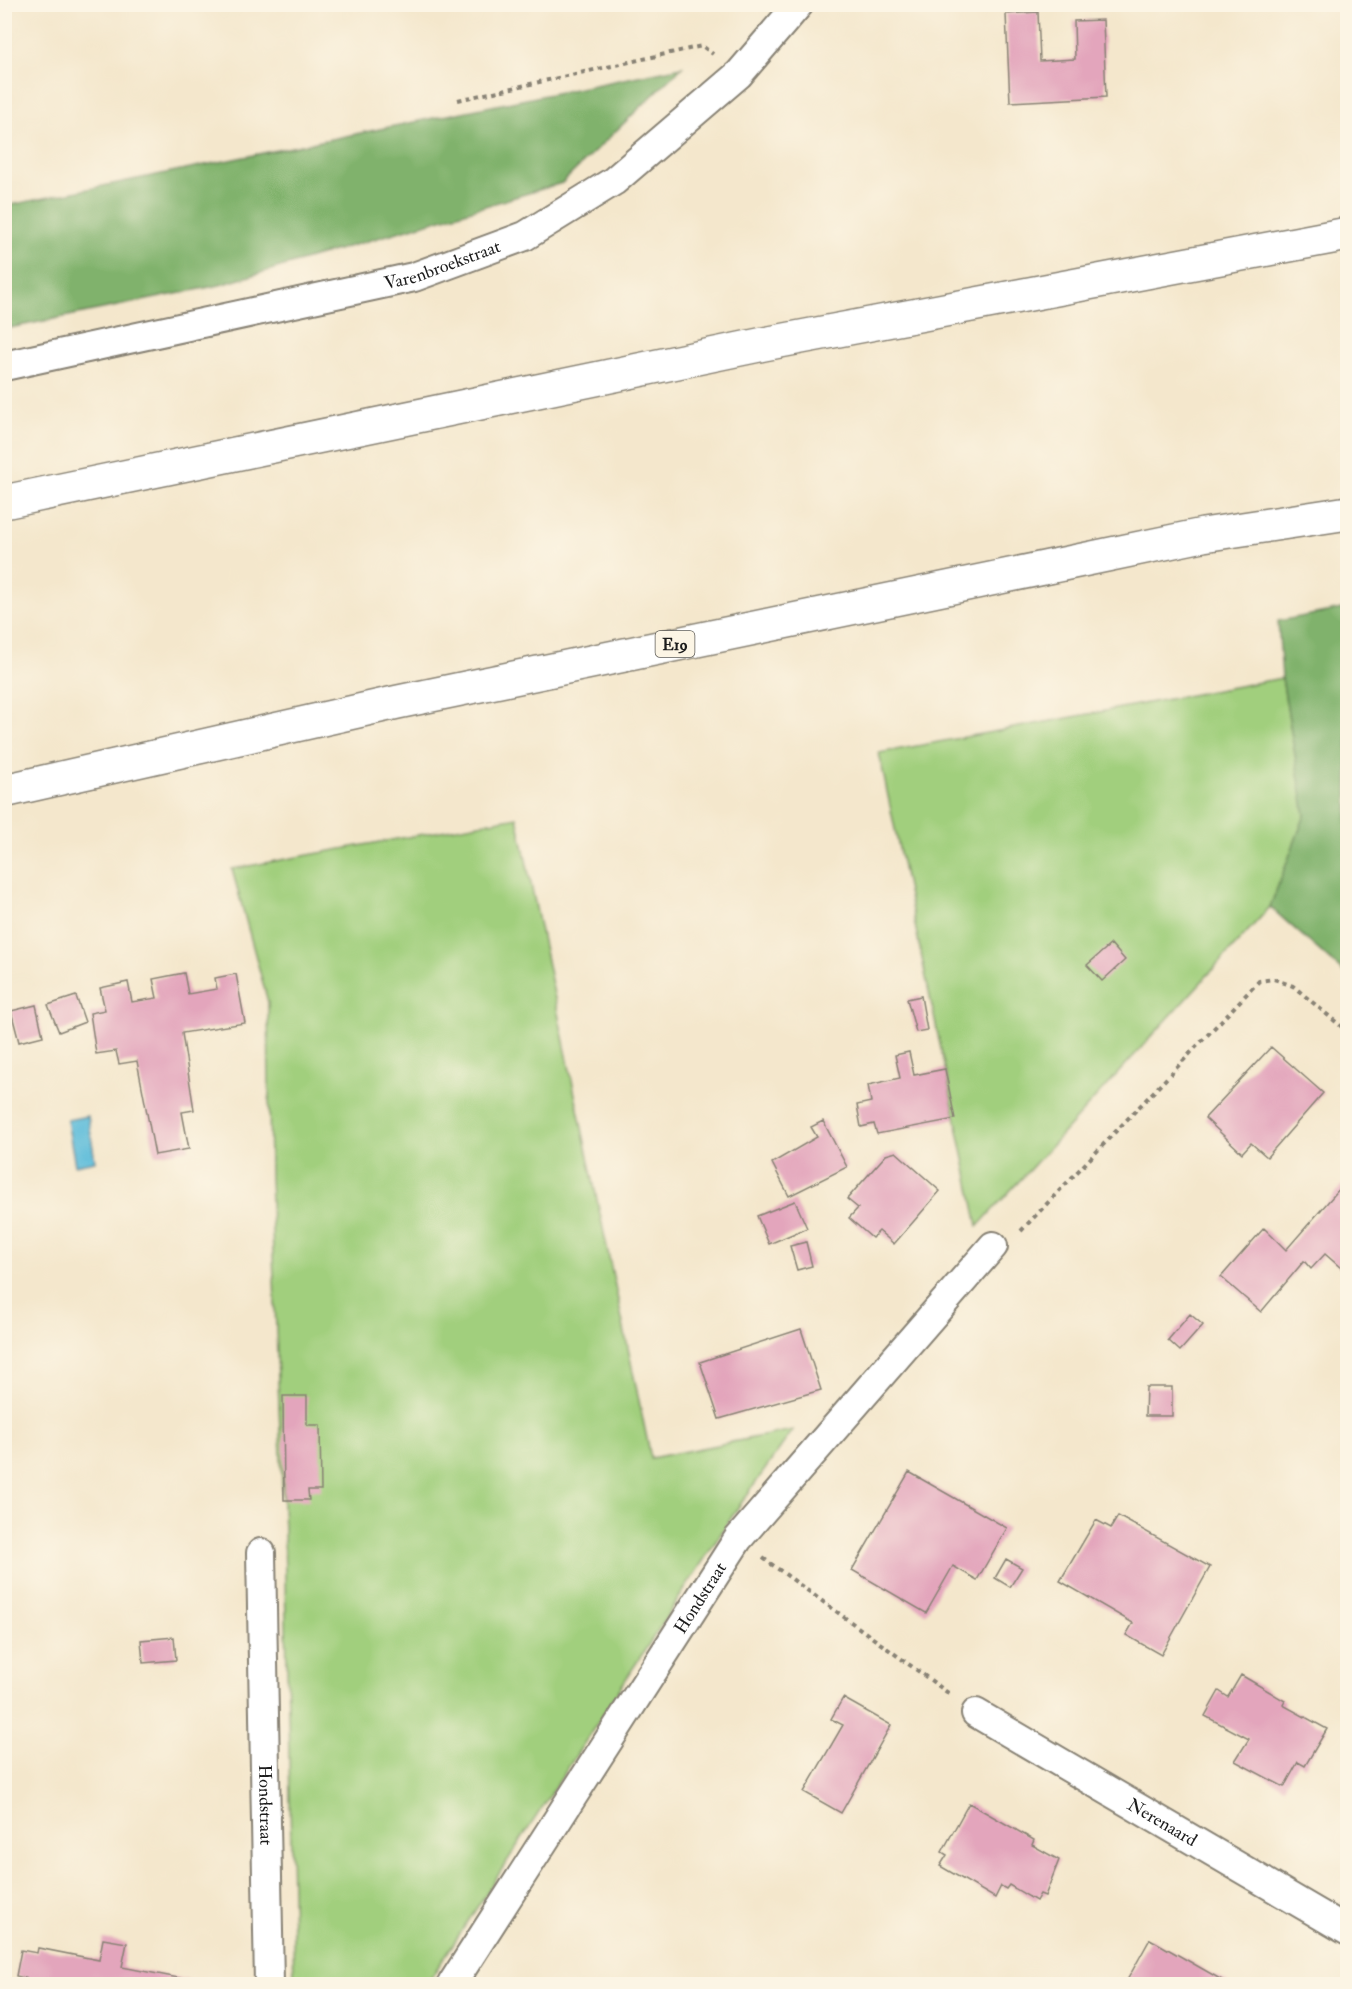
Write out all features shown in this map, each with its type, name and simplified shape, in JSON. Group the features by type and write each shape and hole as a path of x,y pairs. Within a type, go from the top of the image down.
{"highway":[{"path":"4,502 764,345 1347,234"},
{"name":"E19","path":"4,791 398,702 1145,547 1203,535 1347,513"}],"street":[{"name":"Varenbroekstraat","path":"4,366 414,277 525,236 614,181 739,74 799,4"},
{"name":"Hondstraat","path":"452,1984 738,1539 993,1246"},
{"name":"Hondstraat","path":"261,1553 269,1984"},
{"name":"Nerenaard","path":"976,1713 1347,1931"}],"path":[{"path":"458,100 702,46 739,74"},
{"path":"993,1246 1003,1250 1259,981 1274,979 1293,986 1347,1032"},
{"path":"738,1539 976,1713"}],"green space":[{"path":"682,67 562,183 220,285 5,329 5,206"},
{"path":"1348,608 1347,975 1270,907 1305,815 1282,678 1278,621"},
{"path":"1282,678 1306,815 1270,907 978,1226 879,753"},
{"path":"517,817 651,1458 793,1430 737,1509 427,1984 294,1984 284,1531 270,1178 268,1002 232,869"}],"water":[{"path":"88,1116 95,1161 75,1165 67,1120"}],"building":[{"path":"1038,12 1040,61 1075,59 1074,21 1103,20 1106,97 1010,102 1006,14"},
{"path":"1111,944 1125,960 1102,981 1087,965"},
{"path":"184,973 188,994 217,989 215,978 236,974 245,1023 182,1033 194,1110 182,1112 189,1149 155,1155 137,1061 119,1064 116,1051 96,1054 90,1013 105,1010 100,988 128,982 132,1002 157,998 153,979"},
{"path":"76,996 85,1022 59,1032 48,1005"},
{"path":"921,996 927,1030 916,1032 907,999"},
{"path":"36,1005 43,1036 19,1042 11,1011"},
{"path":"1271,1047 1323,1093 1267,1157 1251,1143 1242,1153 1205,1118"},
{"path":"909,1052 914,1075 945,1069 955,1119 877,1134 874,1124 861,1127 857,1105 871,1102 868,1085 900,1078 895,1055"},
{"path":"823,1121 847,1167 789,1196 772,1163 817,1137 811,1127"},
{"path":"896,1152 940,1191 894,1244 879,1231 872,1238 849,1218 858,1208 847,1199 886,1155"},
{"path":"1348,1179 1348,1274 1325,1254 1311,1269 1304,1261 1261,1312 1221,1277 1264,1228 1286,1250"},
{"path":"795,1201 807,1228 769,1244 757,1216"},
{"path":"806,1242 812,1266 797,1270 790,1246"},
{"path":"1190,1314 1203,1325 1180,1351 1168,1340"},
{"path":"801,1329 821,1390 719,1419 700,1362"},
{"path":"1146,1387 1172,1387 1172,1416 1145,1416"},
{"path":"283,1396 307,1396 307,1425 320,1425 321,1490 308,1490 309,1500 284,1500"},
{"path":"909,1472 1007,1528 977,1580 953,1566 926,1613 852,1570"},
{"path":"1118,1516 1210,1567 1161,1655 1126,1635 1133,1623 1060,1581 1096,1520 1111,1528"},
{"path":"1006,1559 1022,1568 1010,1587 995,1578"},
{"path":"174,1637 176,1660 143,1663 141,1640"},
{"path":"1241,1675 1285,1701 1283,1705 1327,1729 1305,1766 1298,1762 1284,1787 1235,1761 1249,1739 1205,1716 1219,1691 1228,1697"},
{"path":"843,1698 891,1725 841,1813 804,1792 843,1725 831,1719"},
{"path":"969,1803 1034,1840 1032,1845 1059,1860 1045,1896 1040,1894 1036,1901 1009,1885 1006,1889 1001,1886 995,1898 940,1866 947,1855 942,1852"},
{"path":"103,1939 127,1943 122,1967 209,1984 32,1984 33,1980 16,1976 21,1950 37,1953 38,1948 99,1960"},
{"path":"1150,1939 1229,1984 1125,1984"}]}
